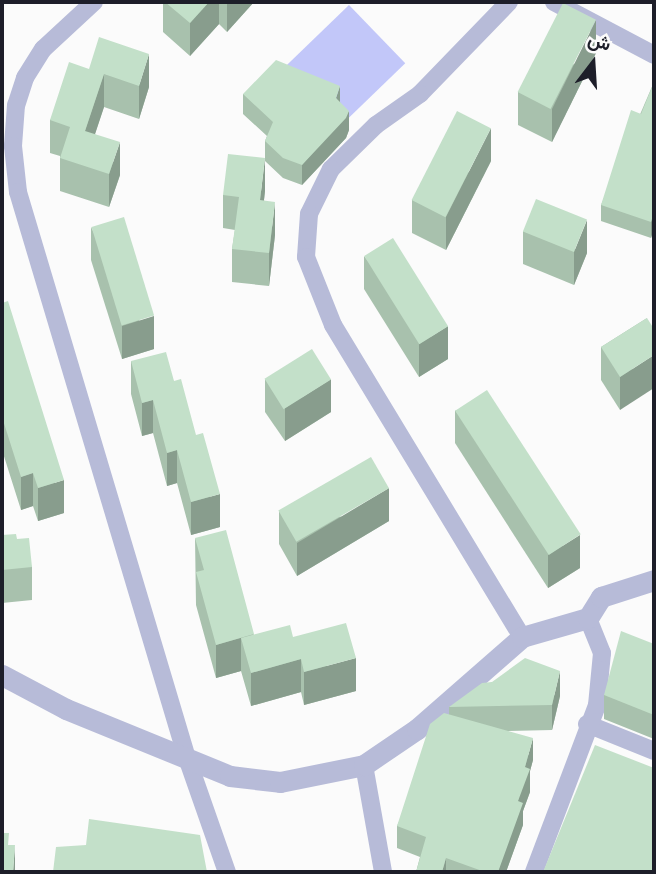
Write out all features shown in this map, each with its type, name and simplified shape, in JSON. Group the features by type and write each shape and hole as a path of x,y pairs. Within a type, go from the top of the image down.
{"street":[{"path":"94,2 43,49 25,78 16,105 13,146 18,192 187,758 227,872"},
{"path":"509,2 419,94 376,125 331,169 311,207 306,257 333,325 522,637"},
{"path":"554,2 654,55"},
{"path":"2,675 66,709 230,776 280,782 364,765 417,729 522,637 587,618 601,597 654,580"},
{"path":"534,872 587,724 597,705 602,653 587,618"},
{"path":"587,724 654,751"},
{"path":"364,765 383,872"}],"shaded area":[{"path":"349,5 405,63 304,161 248,103"}],"building":[{"path":"165,2 209,2 190,23"},
{"path":"563,3 596,20 551,109 518,92"},
{"path":"99,37 149,54 139,86 104,74 85,131 120,142 109,174 60,158 70,127 50,120 69,62 89,69"},
{"path":"276,60 340,86 336,98 349,111 346,118 302,165 283,158 265,141 273,122 243,94"},
{"path":"654,82 654,212 651,222 601,205 631,110 641,114"},
{"path":"457,111 491,128 445,217 412,200"},
{"path":"228,154 265,158 260,200 275,202 269,253 232,249 239,197 223,195"},
{"path":"536,199 587,220 574,252 523,231"},
{"path":"124,217 154,315 122,325 91,227"},
{"path":"393,238 448,326 419,344 364,256"},
{"path":"8,301 64,480 38,488 33,473 21,477 2,417 2,303"},
{"path":"647,318 654,329 654,355 620,377 601,347"},
{"path":"312,349 331,380 284,409 265,379"},
{"path":"166,352 174,381 181,379 196,435 203,433 220,494 191,502 177,450 167,453 153,400 142,403 131,361"},
{"path":"487,390 581,534 549,555 455,411"},
{"path":"371,457 389,488 296,542 278,510"},
{"path":"226,530 254,634 216,645 196,572 204,570 195,538"},
{"path":"16,534 17,539 29,538 32,567 2,570 2,535"},
{"path":"346,623 356,658 304,672 301,659 251,673 241,638 290,625 293,637"},
{"path":"621,631 654,644 654,715 604,695"},
{"path":"525,658 560,671 552,705 449,707 482,683 492,682"},
{"path":"444,713 533,738 525,767 530,769 518,801 523,803 498,872 485,872 446,858 442,872 416,872 426,837 397,826 430,724"},
{"path":"595,745 654,768 654,872 543,872"},
{"path":"89,819 200,835 207,872 53,872 56,847 86,845"},
{"path":"2,833 9,833 8,845 15,845 13,872 2,872"}]}
